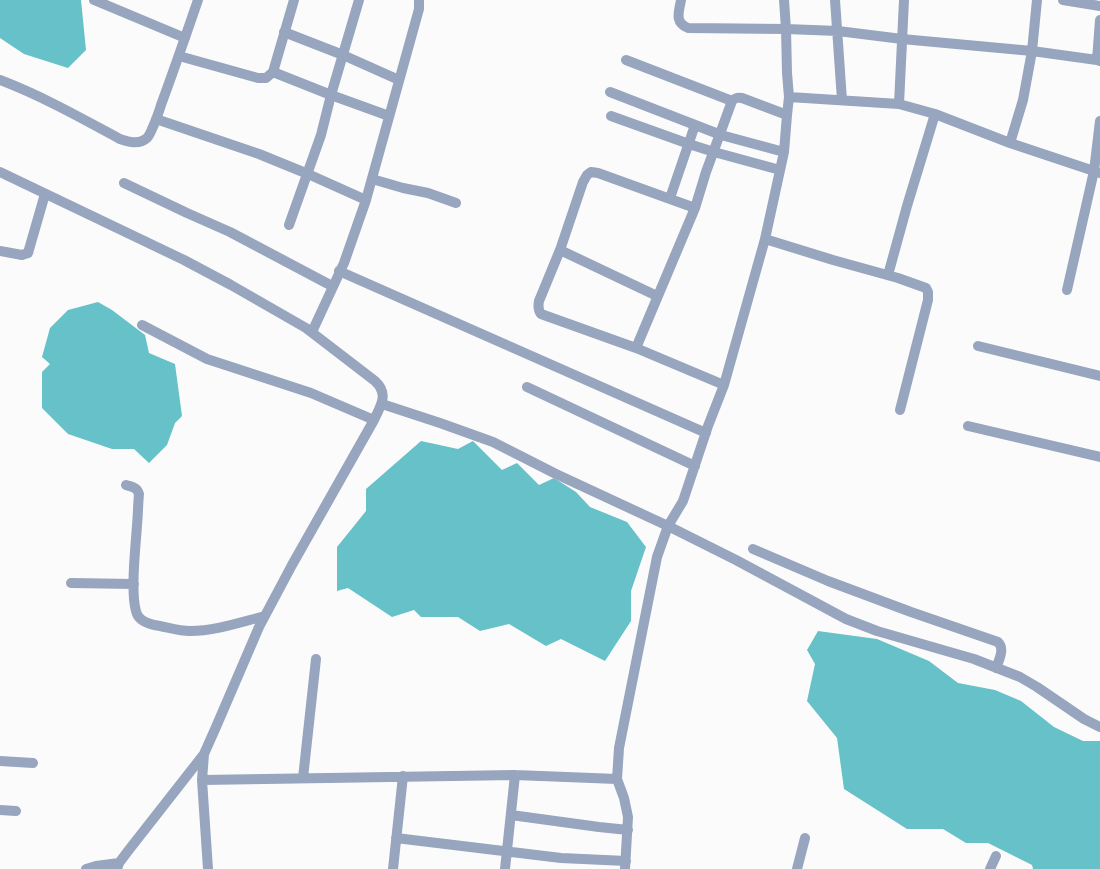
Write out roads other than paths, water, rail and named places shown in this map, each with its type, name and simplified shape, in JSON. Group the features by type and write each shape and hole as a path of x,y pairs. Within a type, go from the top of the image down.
{"street":[{"path":"94,0 185,38"},
{"path":"0,80 50,101 120,139 131,142 141,142 147,138 156,119 198,0"},
{"path":"179,56 258,78 266,78 273,72 294,0"},
{"path":"289,225 321,135 331,95 359,0"},
{"path":"312,332 343,263 366,200 420,9 419,0"},
{"path":"681,0 678,16 679,22 688,28 838,31 902,40 1032,51 1098,60 1100,20"},
{"path":"396,838 625,865 628,817 624,798 617,779 619,748 657,556 668,526 683,501 712,414 724,385 765,239 784,152 788,106 784,0"},
{"path":"835,0 842,100"},
{"path":"899,104 904,0"},
{"path":"1010,143 1023,100 1032,51 1037,0"},
{"path":"1063,0 1100,6"},
{"path":"284,32 343,55 399,80"},
{"path":"626,60 732,101"},
{"path":"273,72 389,116"},
{"path":"610,92 721,135 784,152"},
{"path":"636,348 695,208 706,172 721,135 732,101 735,98 738,97 788,106 842,100 899,104 935,114 1010,143 1097,172"},
{"path":"888,275 935,114"},
{"path":"612,116 689,144 780,170"},
{"path":"156,119 259,154 366,200"},
{"path":"1067,290 1097,172 1100,121"},
{"path":"670,198 695,125"},
{"path":"0,172 184,260 231,285 312,332 381,387 383,395 382,404 374,420 292,565 259,627 204,754 118,866 96,866 86,869"},
{"path":"695,208 598,173 591,172 587,175 583,182 560,250 538,306 541,314 636,348 724,385"},
{"path":"372,180 428,193 456,203"},
{"path":"124,183 230,232 332,286"},
{"path":"0,250 22,255 28,253 45,194"},
{"path":"765,239 888,275 926,288 928,292 928,300 900,410"},
{"path":"560,250 657,296"},
{"path":"343,263 707,430"},
{"path":"142,325 207,359 311,393 374,420"},
{"path":"978,346 1100,376"},
{"path":"527,387 695,466"},
{"path":"382,404 493,442 556,474 668,526 736,560 846,619 877,631 974,659 1020,677 1084,719 1100,727"},
{"path":"968,426 1100,457"},
{"path":"126,485 135,487 139,494 134,584 136,609 139,616 143,620 156,625 184,630 202,630 217,628 265,616"},
{"path":"753,549 828,581 998,642 1001,644 1002,650 996,668"},
{"path":"70,583 134,584"},
{"path":"303,778 316,659"},
{"path":"204,754 202,780 208,869"},
{"path":"0,761 33,763"},
{"path":"202,780 516,775 617,779"},
{"path":"505,869 516,775"},
{"path":"392,869 403,776"},
{"path":"0,810 16,811"},
{"path":"511,815 628,830"},
{"path":"797,869 805,838"},
{"path":"990,869 996,856"},
{"path":"560,858 560,869"}],"water":[{"path":"0,0 81,0 86,50 68,68 24,54 0,38"},
{"path":"98,302 112,310 145,335 149,353 175,364 182,416 175,423 167,445 149,463 134,449 112,449 68,434 42,408 42,372 50,364 42,357 50,328 68,310"},
{"path":"421,441 458,449 473,441 502,470 517,463 539,485 554,478 576,492 590,507 627,522 646,547 631,591 631,621 605,661 561,639 546,646 509,624 480,631 458,617 421,617 414,610 392,617 348,588 337,591 337,547 366,511 366,489"},
{"path":"818,631 877,639 929,661 958,683 995,690 1021,701 1054,727 1083,741 1100,741 1100,869 1033,869 1032,865 988,843 966,843 943,829 907,829 844,789 837,738 807,701 815,664 807,650"}]}
